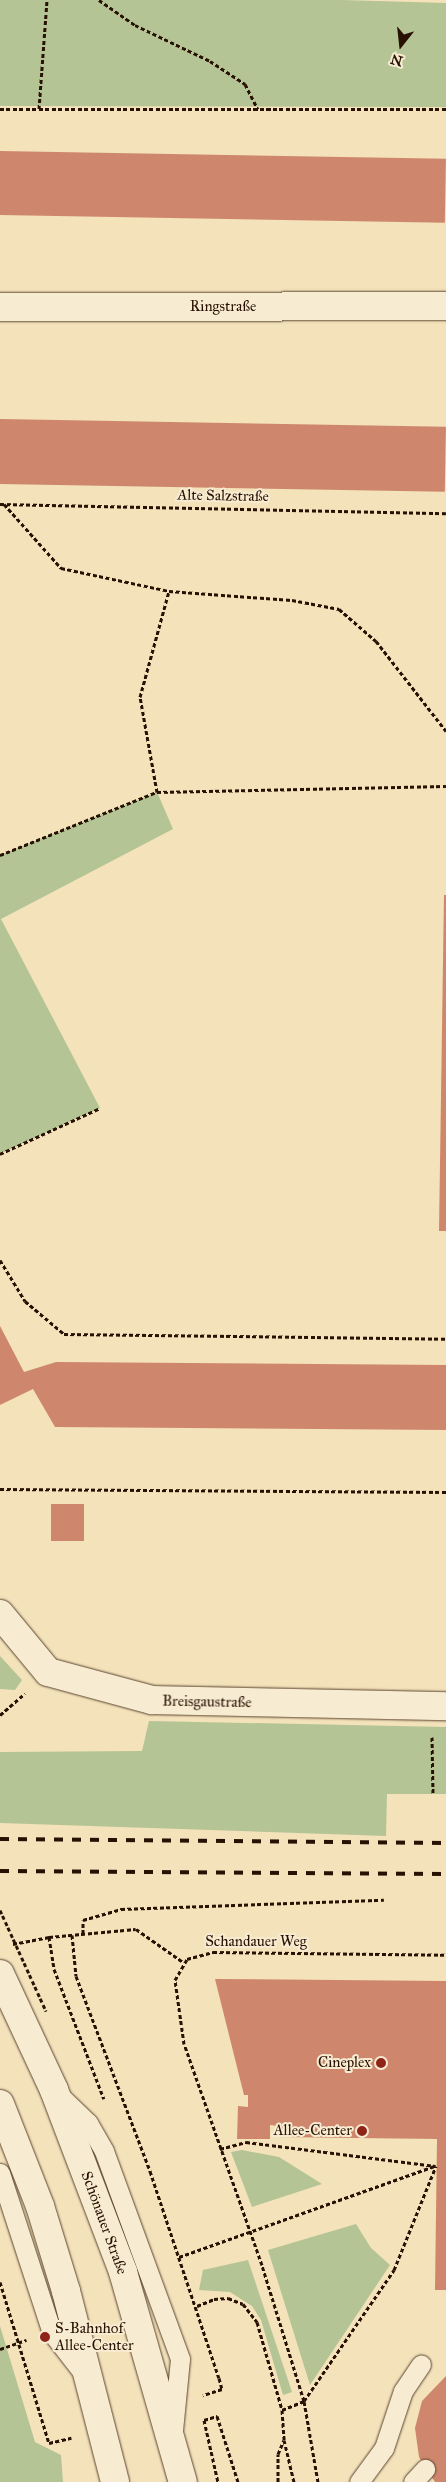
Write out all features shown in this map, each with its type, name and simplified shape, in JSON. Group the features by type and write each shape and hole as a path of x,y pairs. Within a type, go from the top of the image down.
{"main road":[{"name":"Ringstraße","path":"0,307 446,306"},
{"name":"Breisgaustraße","path":"0,1614 48,1672 152,1700 439,1706"},
{"name":"Schönauer Straße","path":"0,1974 54,2090 123,2272 183,2482"},
{"path":"0,2104 40,2206 91,2382 115,2482"}],"lane":[{"path":"0,2173 52,2333 91,2382"},
{"path":"359,2482 384,2448 403,2391 421,2364"}],"path":[{"path":"39,109 47,0"},
{"path":"99,0 135,25 210,61 245,84 258,109"},
{"path":"0,109 446,110"},
{"path":"2,504 61,568 169,591 292,600 338,609 376,641 446,731"},
{"name":"Alte Salzstraße","path":"2,504 446,512"},
{"path":"157,792 140,697 169,591"},
{"path":"0,855 29,841 157,792 446,786"},
{"path":"0,1154 100,1108"},
{"path":"0,1260 25,1301 64,1334 446,1339"},
{"path":"0,1489 446,1492"},
{"path":"433,1793 439,1706"},
{"path":"83,1934 83,1920 122,1909 384,1900"},
{"path":"0,1910 46,2011"},
{"path":"10,1945 49,1937 136,1929 183,1962 174,1986 181,2026 220,2149 250,2231 304,2401 318,2482"},
{"path":"72,1935 76,1976 109,2055 197,2306 222,2389 198,2397"},
{"path":"49,1937 54,1969 88,2050"},
{"name":"Schandauer Weg","path":"183,1962 196,1954 213,1952 446,1955"},
{"path":"220,2149 246,2142 436,2166"},
{"path":"179,2257 436,2166"},
{"path":"282,2410 304,2401 394,2270 436,2166"},
{"path":"159,2223 166,2221"},
{"path":"0,2282 49,2443 71,2438"},
{"path":"197,2306 228,2298 249,2309 257,2322 282,2410 284,2440 294,2482"},
{"path":"0,2349 28,2340"},
{"path":"202,2413 218,2482"},
{"path":"204,2420 217,2416 238,2482"},
{"path":"278,2482 278,2454 284,2440"}],"green space":[{"path":"0,0 342,0 446,3 446,107 0,106"},
{"path":"157,792 173,829 1,919 100,1108 0,1154 0,855"},
{"path":"0,1656 22,1680 15,1690 0,1689"},
{"path":"149,1721 446,1727 446,1794 387,1794 386,1836 0,1823 0,1752 142,1751"},
{"path":"242,2150 279,2157 322,2184 252,2207 231,2152"},
{"path":"356,2224 371,2248 390,2265 310,2385 268,2250"},
{"path":"248,2260 292,2392 283,2395 261,2320 252,2306 230,2292 199,2290 203,2270"},
{"path":"0,2326 35,2442 61,2455 63,2482 0,2482"}],"building":[{"path":"0,151 446,159 445,223 0,215"},
{"path":"0,419 446,427 445,492 0,484"},
{"path":"444,895 446,895 446,1231 439,1231"},
{"path":"0,1326 24,1372 56,1362 446,1365 446,1430 55,1427 33,1389 0,1405"},
{"path":"51,1504 84,1504 84,1541 51,1541"},
{"name":"Allee-Center","path":"215,1979 446,1981 446,2290 435,2290 437,2139 278,2137 278,2126 270,2125 270,2139 237,2139 238,2106 248,2107 248,2095 244,2095"},
{"path":"446,2376 446,2482 435,2482 419,2457 415,2428 422,2401"}],"railway":[{"path":"0,1839 446,1843"},
{"path":"0,1871 446,1874"}],"place":[{"name":"Cineplex","path":"381,2063"},
{"name":"Allee-Center","path":"362,2131"},
{"name":"S-Bahnhof Allee-Center","path":"45,2337"}]}
